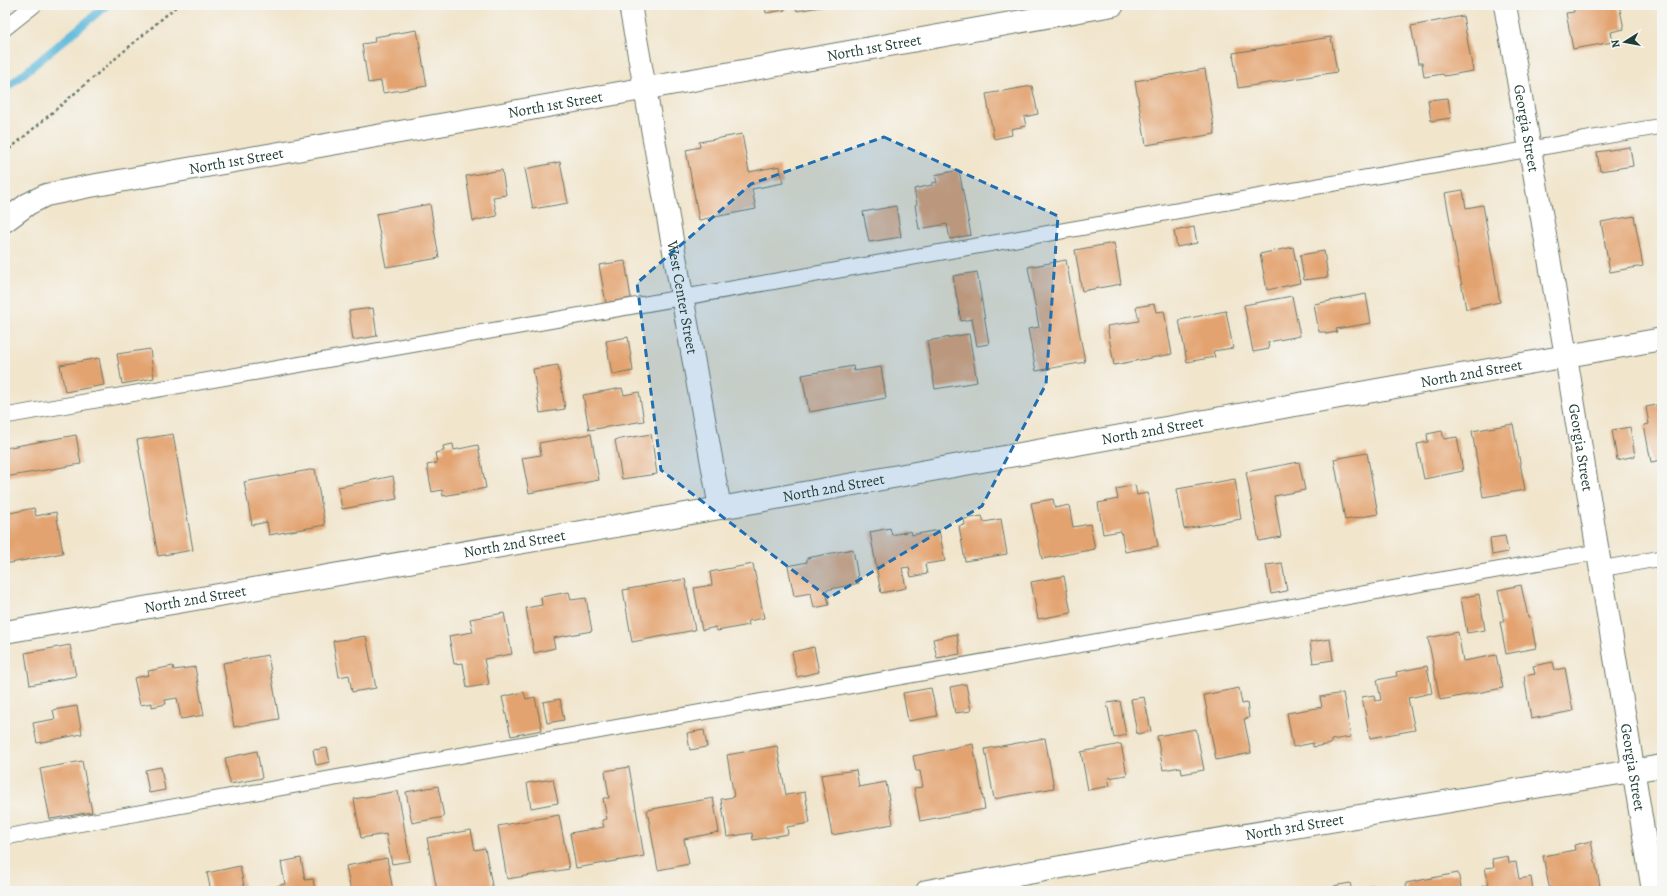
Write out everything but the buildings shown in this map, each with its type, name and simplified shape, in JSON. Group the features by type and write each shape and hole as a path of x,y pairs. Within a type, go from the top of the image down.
{"street":[{"name":"West Center Street","path":"630,5 720,508"},
{"name":"North 1st Street","path":"5,221 28,204 46,195 1113,5"},
{"name":"Georgia Street","path":"1505,5 1566,356 1632,772 1653,891"},
{"name":"North 2nd Street","path":"5,632 720,508 1662,339"},
{"name":"North 3rd Street","path":"927,891 1167,848 1662,766"}],"lane":[{"path":"5,28 34,5"},
{"path":"5,416 288,365 682,299 1662,126"},
{"path":"5,837 1598,560 1662,558"}],"path":[{"path":"5,152 178,5"}],"highlighted area":[{"path":"884,137 1058,216 1046,384 982,506 829,598 661,470 637,283 751,184"}],"waterway":[{"path":"5,89 107,5"}]}
